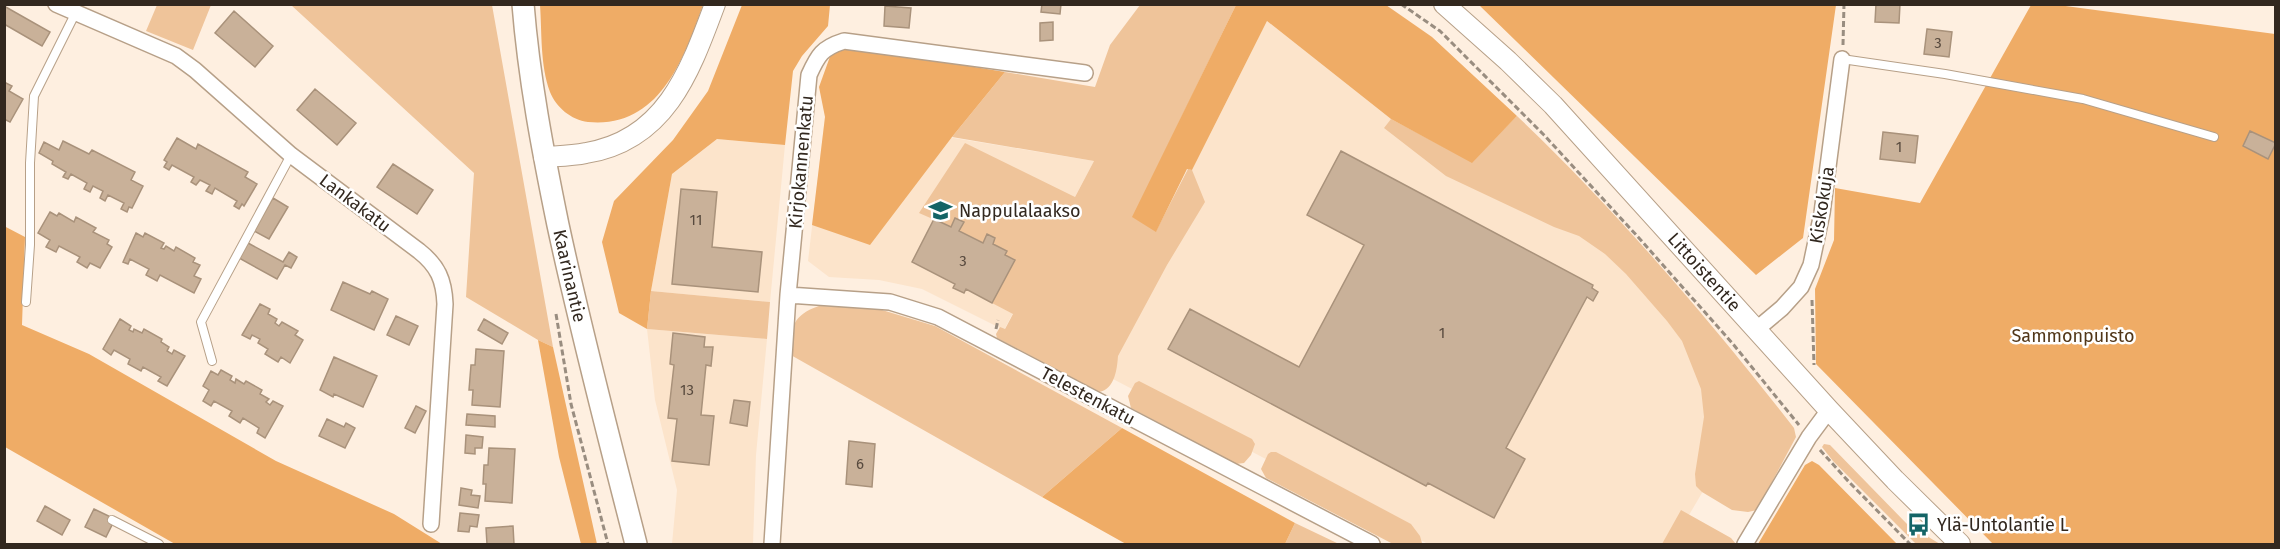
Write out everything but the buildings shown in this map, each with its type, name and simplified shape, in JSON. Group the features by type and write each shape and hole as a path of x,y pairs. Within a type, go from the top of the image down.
{"main road":[{"name":"Kaarinantie","path":"523,4 525,39 544,158 570,281 636,544"}],"street":[{"name":"Lankakatu","path":"56,4 75,14 156,45 176,56 291,155 428,258 441,275 446,304 431,524"},
{"path":"544,158 587,153 603,148 627,139 655,120 672,100 683,82 715,4"},
{"name":"Littoistentie","path":"1444,4 1553,105 1815,395 1895,480 1960,544"},
{"name":"Kirjokannenkatu","path":"772,544 788,295 809,75 818,56 830,45 844,41 1085,73"},
{"name":"Kiskokuja","path":"1757,329 1782,308 1801,287 1811,265 1822,213 1842,60"},
{"name":"Telestenkatu","path":"788,295 890,302 938,317 1372,544"},
{"path":"1745,544 1809,437 1829,410"}],"lane":[{"path":"26,302 34,96 75,14"},
{"path":"1842,60 1945,74 2083,99 2214,137"},
{"path":"212,361 201,322 291,155"},
{"path":"112,520 159,544"}],"path":[{"path":"1401,4 1440,31 1544,135 1733,344 1848,482 1910,544"},
{"path":"1842,60 1844,4"},
{"path":"1811,265 1815,395"}],"shaded area":[{"path":"157,5 211,5 193,50 146,31"},
{"path":"291,5 492,5 553,347 466,297 474,173"},
{"path":"1140,5 1236,5 1133,217 1156,231 1188,169 1192,170 1205,202 1167,265 1118,356 1112,383 1099,392 997,338 996,334 1000,327 1005,329 1013,314 992,303 1014,259 1005,255 1007,251 993,244 995,238 987,234 983,243 959,231 963,222 956,218 951,227 919,213 965,143 1075,197 1094,161 952,137 1005,72 1095,87 1110,45"},
{"path":"1267,21 1391,119 1582,221 1702,350 1716,469 1672,544 1428,544 1092,368"},
{"path":"1517,116 1590,189 1661,267 1794,428 1796,437 1757,510 1748,512 1732,510 1696,486 1695,474 1704,417 1701,389 1682,341 1626,274 1605,254 1579,236 1554,227 1446,176 1384,128 1391,119 1472,162"},
{"name":"Nappulalaakso","path":"825,117 1094,161 1004,330 922,289 879,280 829,277 808,261"},
{"path":"717,139 785,145 770,302 651,291 672,174"},
{"path":"651,291 770,302 767,339 647,329"},
{"path":"819,306 872,307 935,326 1122,428 1042,497 789,354 792,330 798,318"},
{"path":"647,329 767,339 756,455 753,544 672,544 677,490 655,400"},
{"path":"1139,381 1252,439 1255,444 1251,455 1244,463 1236,464 1131,408 1128,396 1135,383"},
{"path":"1824,444 1830,445 1907,524 1940,544 1916,544 1833,461 1822,447"},
{"path":"1271,452 1276,452 1411,524 1422,543 1393,544 1266,478 1261,469"},
{"path":"1681,510 1731,538 1736,544 1662,544"},
{"path":"1295,523 1339,544 1285,544"}],"green space":[{"path":"540,5 703,5 677,68 651,102 633,114 613,121 588,122 576,119 565,112 550,92 543,60"},
{"path":"742,5 830,5 828,26 802,56 793,71 785,145 717,139 672,174 651,291 647,329 619,313 602,242 614,201 673,140 708,91"},
{"path":"1236,5 1386,5 1432,37 1517,116 1472,163 1391,119 1267,21 1192,170 1187,169 1156,232 1132,217"},
{"path":"1479,5 1836,5 1803,238 1756,275"},
{"name":"Sammonpuisto","path":"2031,5 2058,5 2275,34 2275,544 1993,544 1816,364 1815,289 1834,240 1835,188 1920,203"},
{"path":"847,46 1005,72 870,245 812,225 825,117 819,87 832,51"},
{"path":"4,226 25,237 22,325 89,354 276,461 394,514 442,544 175,544 5,447"},
{"path":"538,340 553,347 597,544 581,544 559,457"},
{"path":"1122,428 1295,523 1285,544 1126,544 1042,497"},
{"path":"1812,461 1819,465 1897,544 1758,544 1805,465"}],"place":[{"name":"Nappulalaakso","path":"941,211"},
{"name":"Ylä-Untolantie L","path":"1919,525"}]}
